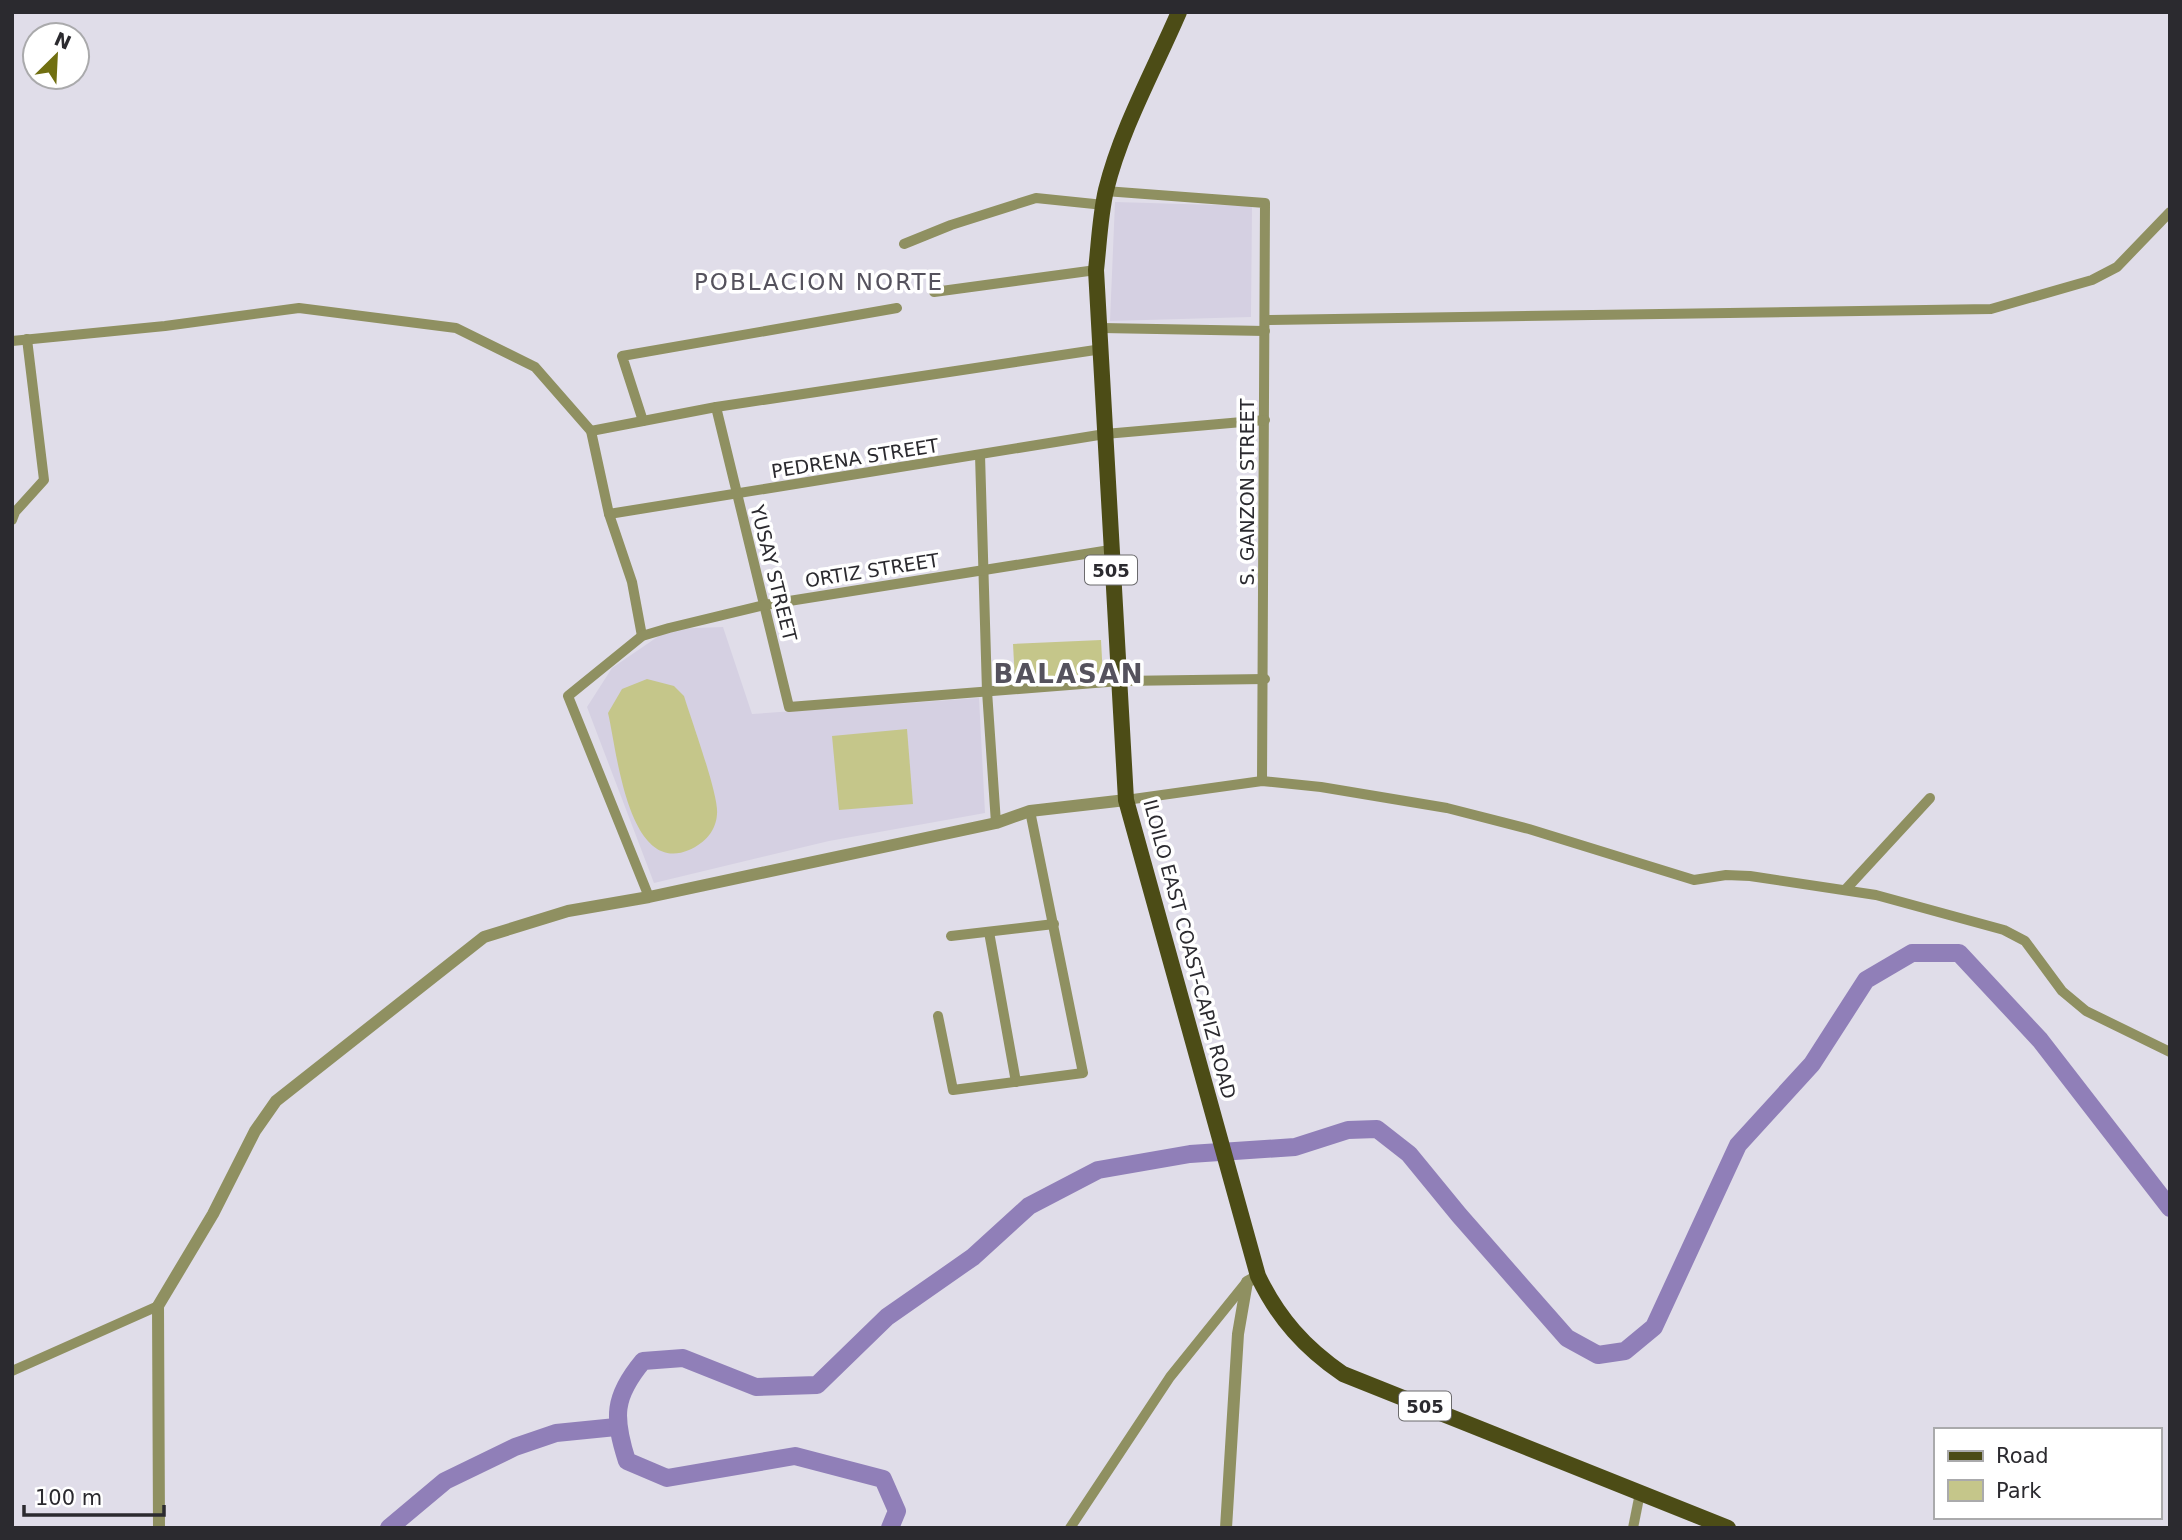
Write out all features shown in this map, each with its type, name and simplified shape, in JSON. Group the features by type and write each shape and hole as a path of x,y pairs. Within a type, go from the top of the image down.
{"main road":[{"name":"ILOILO EAST COAST-CAPIZ ROAD","path":"1179,12 1119,148 1105,198 1097,270 1102,328 1110,550 1126,800 1219,1131 1253,1279 1290,1329 1316,1355 1343,1374 1728,1528"}],"street":[{"path":"904,244 951,225 1036,198 1105,198"},
{"name":"S. GANZON STREET","path":"1105,198 1265,203 1265,679 1262,781"},
{"path":"1265,320 1991,309 2092,280 2117,267 2170,212"},
{"path":"934,292 1097,270"},
{"path":"12,341 165,326 299,308 456,328 535,367 591,431 609,514 632,582 642,636 568,696 649,897"},
{"path":"643,421 622,356 897,308"},
{"path":"1102,328 1265,331"},
{"path":"12,520 15,512 44,480 27,340"},
{"path":"591,431 716,407 1102,349"},
{"name":"YUSAY STREET","path":"716,407 789,707 987,691"},
{"name":"PEDRENA STREET","path":"609,514 1105,434 1265,420"},
{"path":"980,454 987,691 996,823"},
{"name":"ORTIZ STREET","path":"642,636 764,605 1110,550"},
{"path":"987,691 1120,681 1265,679"},
{"path":"159,1528 158,1306 212,1214 255,1131 276,1101 308,1073 484,937 568,911 649,897 996,823 1030,811 1262,781 1321,787 1447,808 1530,829 1694,880 1726,875 1846,889 2004,930 2025,941 2062,991 2086,1012 2170,1052"},
{"path":"1846,889 1930,799"},
{"path":"938,1016 953,1090 1083,1073 1030,811"},
{"path":"951,936 1054,924"},
{"path":"989,932 1016,1082"},
{"path":"1070,1528 1170,1377 1253,1279"},
{"path":"1226,1528 1238,1334 1253,1279"},
{"path":"12,1371 158,1306"},
{"path":"1633,1528 1640,1493"}],"shaded area":[{"path":"1115,202 1252,206 1251,317 1110,321"},
{"path":"723,627 752,714 979,698 985,813 829,841 654,883 587,707 612,668 669,629"}],"green space":[{"path":"1101,640 1103,678 1015,682 1013,644"},
{"path":"647,679 674,686 684,696 714,791 717,814 712,831 705,840 689,850 668,853 652,845 639,828 622,780 608,713 622,689"},
{"path":"907,729 913,804 839,810 832,736"}],"waterway":[{"path":"890,1528 897,1511 883,1479 795,1456 667,1478 627,1461 618,1420 618,1408 626,1386 643,1361 683,1358 756,1387 817,1385 887,1317 973,1257 1029,1206 1098,1170 1190,1154 1295,1147 1348,1130 1377,1129 1409,1154 1567,1338 1598,1355 1625,1351 1654,1327 1738,1145 1812,1064 1866,980 1912,953 1959,953 2040,1040 2170,1208"},
{"path":"389,1528 445,1481 515,1447 556,1433 616,1427"}],"district":[{"name":"POBLACION NORTE","path":"819,282"},
{"name":"BALASAN","path":"1069,674"}]}
